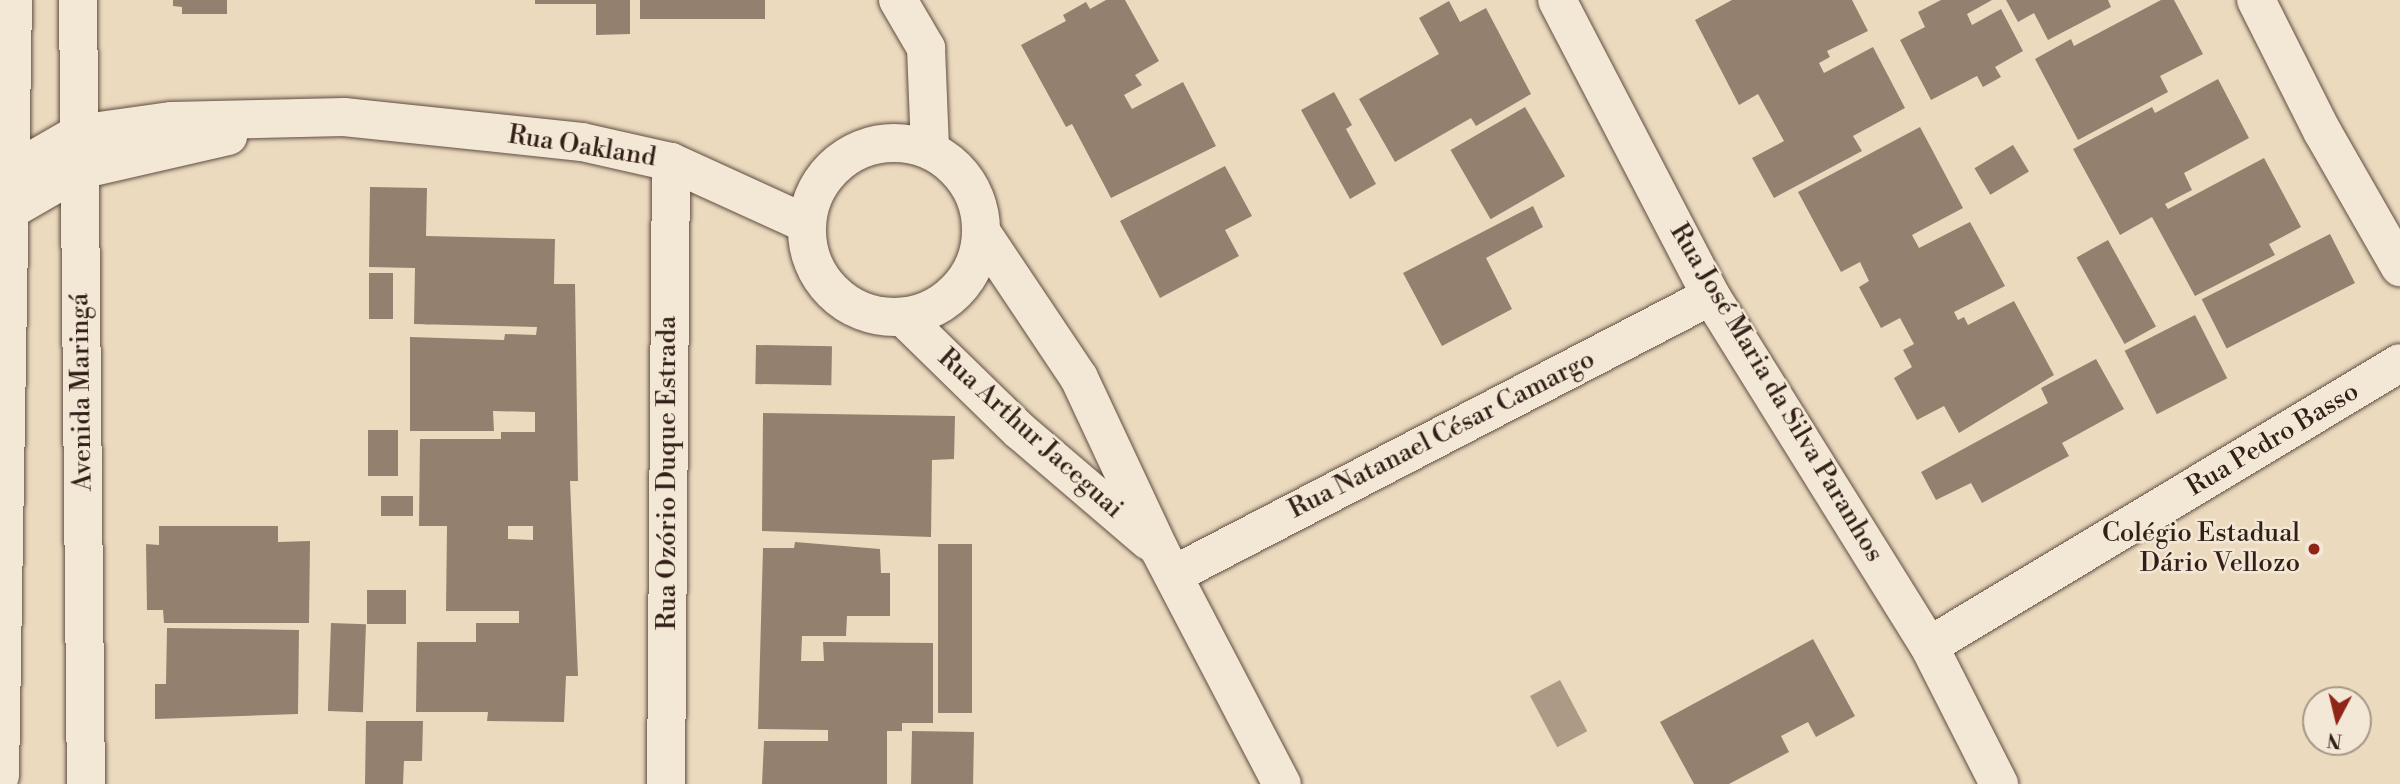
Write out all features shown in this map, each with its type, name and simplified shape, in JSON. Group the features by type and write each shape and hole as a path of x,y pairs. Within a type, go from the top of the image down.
{"street":[{"path":"0,776 4,195 13,0"},
{"name":"Avenida Maringá","path":"78,0 86,784"},
{"path":"898,0 926,48 930,149"},
{"name":"Rua José Maria da Silva Paranhos","path":"1557,0 1711,296 1929,646 1999,784"},
{"path":"2256,0 2322,131 2400,267"},
{"name":"Rua Oakland","path":"4,195 79,152 223,137 344,117 582,142 671,162 807,224"},
{"path":"902,142 930,149 955,166 970,186 982,233 975,263 958,289 933,309 903,317 876,316 851,307 830,291 815,269 807,224 808,207 822,178 853,152 902,142"},
{"name":"Rua Ozório Duque Estrada","path":"666,784 671,162"},
{"name":"Rua Arthur Jaceguai","path":"982,233 1079,378 1166,562 1272,773"},
{"name":"Rua Natanael César Camargo","path":"1166,562 1711,296"},
{"name":"Rua Arthur Jaceguai","path":"903,317 1020,431 1166,562"},
{"name":"Rua Pedro Basso","path":"1929,646 2400,363"}],"shaded area":[{"path":"1560,680 1587,731 1557,747 1530,696"}],"building":[{"path":"173,0 227,0 227,14 182,14 182,7 173,6"},
{"path":"535,0 630,0 630,34 596,35 596,4 535,4"},
{"path":"640,0 765,0 765,19 640,19"},
{"path":"1106,0 1125,0 1159,61 1135,75 1142,85 1124,95 1132,109 1183,82 1216,146 1111,198 1072,124 1066,127 1021,45 1066,21 1063,15 1086,2 1090,9"},
{"path":"1732,0 1852,0 1868,31 1827,51 1830,57 1819,63 1824,73 1873,47 1905,108 1853,136 1862,151 1774,198 1752,158 1784,141 1758,94 1739,105 1695,20"},
{"path":"1941,0 1992,0 1967,14 1972,25 2001,9 2023,51 1995,67 2001,77 1983,87 1977,76 1931,100 1900,40 1925,27 1918,12"},
{"path":"2006,0 2108,0 2111,7 2048,40 2034,13 2018,22"},
{"path":"2161,0 2174,0 2203,54 2160,76 2168,92 2078,140 2035,59 2071,39 2074,46"},
{"path":"1449,1 1460,22 1486,8 1531,94 1476,126 1471,118 1395,162 1359,99 1439,54 1419,18"},
{"path":"2218,79 2249,138 2184,173 2192,190 2165,204 2168,209 2264,158 2301,227 2269,244 2275,255 2195,296 2152,217 2120,235 2073,149 2152,107 2155,113"},
{"path":"1334,92 1352,125 1346,129 1376,184 1350,199 1301,110"},
{"path":"1525,107 1565,176 1491,219 1451,150"},
{"path":"1920,127 1963,208 1912,235 1919,248 1970,222 2005,286 1954,312 1958,320 1964,317 1968,325 2014,301 2054,375 1959,433 1944,406 1917,420 1894,378 1912,367 1903,350 1914,344 1900,318 1881,328 1859,287 1869,281 1860,262 1841,272 1798,192"},
{"path":"2013,145 2029,172 1990,195 1974,168"},
{"path":"1225,166 1252,216 1225,230 1239,256 1160,298 1120,221"},
{"path":"370,187 427,188 426,236 555,239 554,284 575,284 578,481 570,481 578,676 566,676 564,722 487,721 488,712 416,712 417,642 476,642 476,623 519,623 519,611 446,611 447,526 419,526 420,439 501,439 501,432 535,432 535,412 493,411 494,431 410,431 410,337 504,340 505,334 536,335 537,327 414,324 415,268 369,267","holes":["508,526 533,526 533,540 508,539"]},
{"path":"1533,206 1543,227 1486,258 1512,309 1442,346 1403,273"},
{"path":"2330,234 2355,283 2227,348 2202,299"},
{"path":"2108,240 2156,327 2125,344 2077,257"},
{"path":"369,273 393,273 393,319 369,319"},
{"path":"2195,315 2227,378 2157,414 2125,351"},
{"path":"756,345 832,346 831,385 755,384"},
{"path":"2096,359 2124,409 2062,443 2069,456 1982,503 1971,483 1936,500 1921,472 2048,403 2041,388"},
{"path":"763,413 955,416 954,459 932,460 931,537 762,531"},
{"path":"368,430 398,430 398,476 368,476"},
{"path":"381,496 413,496 413,516 381,516"},
{"path":"159,526 278,526 278,542 310,541 309,623 164,623 163,610 147,610 146,544 159,545"},
{"path":"795,542 880,549 881,573 890,573 890,616 847,616 846,636 802,636 801,661 824,661 823,642 933,643 933,723 902,723 902,731 887,731 887,784 762,784 764,741 828,741 828,730 758,729 763,548 794,548"},
{"path":"938,544 972,544 972,713 938,713"},
{"path":"367,590 406,590 406,624 367,624"},
{"path":"331,623 366,624 363,712 328,711"},
{"path":"167,628 299,630 298,714 155,719 155,684 166,684"},
{"path":"1813,639 1855,716 1816,737 1808,722 1781,736 1789,752 1729,784 1694,784 1660,722"},
{"path":"366,721 423,721 422,761 404,761 403,784 365,784"},
{"path":"912,731 974,732 973,784 911,784"}],"place":[{"name":"Colégio Estadual Dário Vellozo","path":"2314,549"}]}
